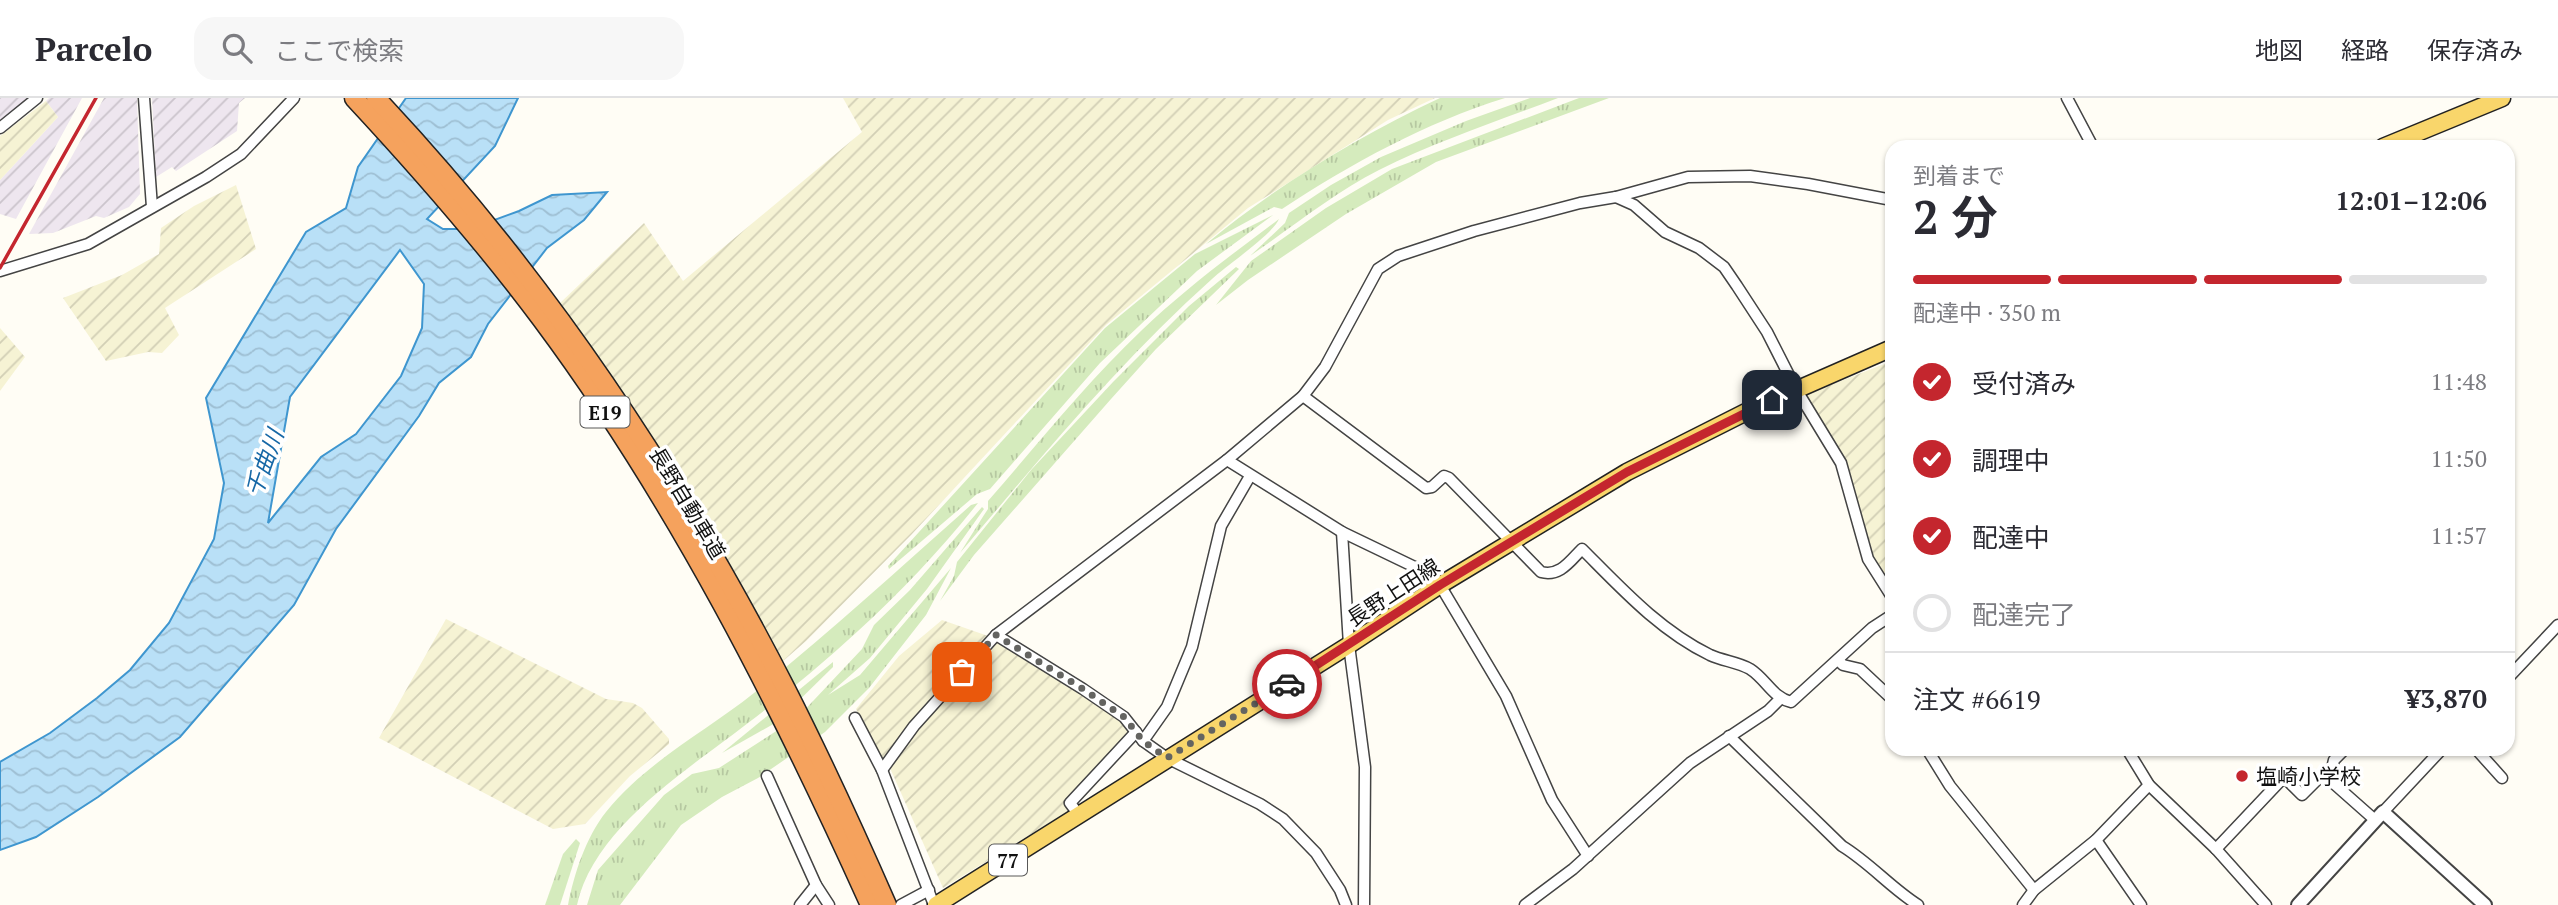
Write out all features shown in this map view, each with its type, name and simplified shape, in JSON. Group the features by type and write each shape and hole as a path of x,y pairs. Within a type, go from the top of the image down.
{"highway":[{"name":"長野自動車道","path":"354,98 424,175 503,270 542,320 591,391 646,475 771,694 811,757 887,905"},
{"name":"長野自動車道","path":"376,98 444,174 555,311 660,466 754,629 811,757 870,905"},
{"path":"383,98 427,149 444,174"}],"main road":[{"path":"2400,140 2502,98"},
{"name":"長野上田線","path":"933,900 1079,816 1440,585 1566,508 1664,452 1796,389 1885,351"}],"street":[{"path":"0,128 37,98"},
{"path":"144,98 152,207"},
{"path":"0,271 88,244 206,177 241,154 293,98"},
{"path":"2067,98 2088,140"},
{"path":"882,770 914,726 996,635 1227,460 1303,396 1325,367 1378,269 1398,256 1500,224 1688,177 1750,176 1885,199"},
{"path":"1616,197 1634,205 1665,232 1688,241 1724,267 1767,332 1796,389 1841,463 1868,559 1885,586"},
{"path":"1303,396 1422,486 1429,488 1444,476 1449,478 1536,569 1552,574 1558,572 1582,549 1629,597 1655,619 1710,655 1753,671 1780,699 1791,702 1839,661 1872,628 1885,620"},
{"path":"1227,460 1342,532 1422,570 1440,585 1506,696 1552,800 1588,856"},
{"path":"1143,741 1167,707 1192,647 1221,526 1250,476"},
{"path":"1342,532 1349,645 1366,767 1364,905"},
{"path":"2515,671 2558,625"},
{"path":"996,635 1124,717 1143,741 1167,758 1260,804 1283,819 1316,853 1346,905"},
{"path":"1839,661 1843,665 1860,669 1885,692"},
{"path":"1532,903 1588,856 1671,778 1768,711 1780,699"},
{"path":"855,718 882,770 933,900 901,905"},
{"path":"1079,816 1070,803 1136,732"},
{"path":"1730,736 1842,846 1862,858 1906,898 1918,905"},
{"path":"1931,756 1950,786 2034,890"},
{"path":"2131,756 2149,785 2216,849 2266,905"},
{"path":"2329,781 2334,760 2338,756"},
{"path":"2298,905 2435,756"},
{"path":"2482,756 2502,778"},
{"path":"2216,849 2284,777 2302,795 2323,774 2379,816 2485,905"},
{"path":"767,776 816,885 829,905"},
{"path":"2023,905 2034,890 2096,840 2149,785"},
{"path":"2096,840 2141,905"},
{"path":"800,905 816,885"}],"shaded area":[{"path":"0,98 31,98 0,122"},
{"path":"49,98 82,98 16,219 0,214 0,180 58,117 46,101"},
{"path":"104,98 137,98 140,194 129,207 104,218 96,216 53,233 29,234"},
{"path":"152,98 245,98 239,103 237,131 176,171 172,167 156,177"},
{"path":"843,98 1435,98 1388,120 1248,208 1106,325 912,534 782,662 683,487 560,303 644,223 683,281 862,132"},
{"path":"46,101 58,117 0,180 0,136"},
{"path":"236,185 256,249 165,308 179,335 162,353 148,352 106,361 63,298 122,275 159,254 161,228 194,206"},
{"path":"0,328 25,357 0,391"},
{"path":"1885,364 1885,578 1873,559 1844,463 1805,395"},
{"path":"446,619 606,699 633,703 642,708 669,739 669,744 630,776 585,824 553,829 379,738"},
{"path":"942,620 991,637 938,694 883,760 856,709 899,656"},
{"path":"997,639 1120,719 1132,732 1070,810 943,888 890,768 915,731"}],"green space":[{"path":"1440,98 1505,98 1418,132 1335,176 1282,209 1274,207 1206,244 1260,202 1318,164"},
{"path":"1530,98 1558,98 1445,141 1379,170 1329,200 1250,256 1285,223 1289,213 1331,185 1381,157 1466,121"},
{"path":"1579,98 1609,98 1436,162 1346,214 1248,280 1216,305 1251,261 1326,208 1392,169"},
{"path":"1273,215 1197,271 1100,363 990,489 977,494 889,569 888,566 1105,328 1195,254"},
{"path":"1279,219 1268,233 1212,279 1112,377 960,553 988,509 988,501 1101,371 1175,300"},
{"path":"1236,267 1239,269 1156,349 1111,399 974,555 940,601 954,576 957,562 1031,470 1189,306"},
{"path":"978,503 921,569 858,631 776,701 672,780 623,825 603,850 587,877 577,905 568,905 577,869 587,844 606,812 622,794 657,763 782,670 971,505"},
{"path":"982,507 984,509 927,589 870,658 828,695 860,675 951,568 926,615 869,688 825,732 758,778 722,797 681,825 620,905 587,905 598,870 664,795 692,774 719,768 798,717 862,649 874,625 910,590"},
{"path":"833,662 833,667 777,722 722,753"},
{"path":"576,839 580,843 560,905 545,905 563,854"}],"water":[{"name":"千曲川","path":"406,98 518,98 495,146 427,219 443,229 470,229 519,211 552,195 607,192 584,220 547,248 488,324 471,357 439,383 419,416 336,529 294,605 180,737 98,797 36,837 0,850 0,762 50,733 130,670 169,623 214,539 224,483 206,398 306,232 346,208 358,167","holes":["400,250 424,284 422,328 401,376 356,434 321,457 268,523 290,397"]}],"railway":[{"path":"0,268 96,98"}],"way so far":[{"path":"962,672 996,635 1124,717 1143,741 1167,758 1287,684"}],"place":[{"name":"塩崎小学校","path":"2242,776"}],"route":[{"path":"1287,684 1440,585 1627,472 1772,400"}]}
